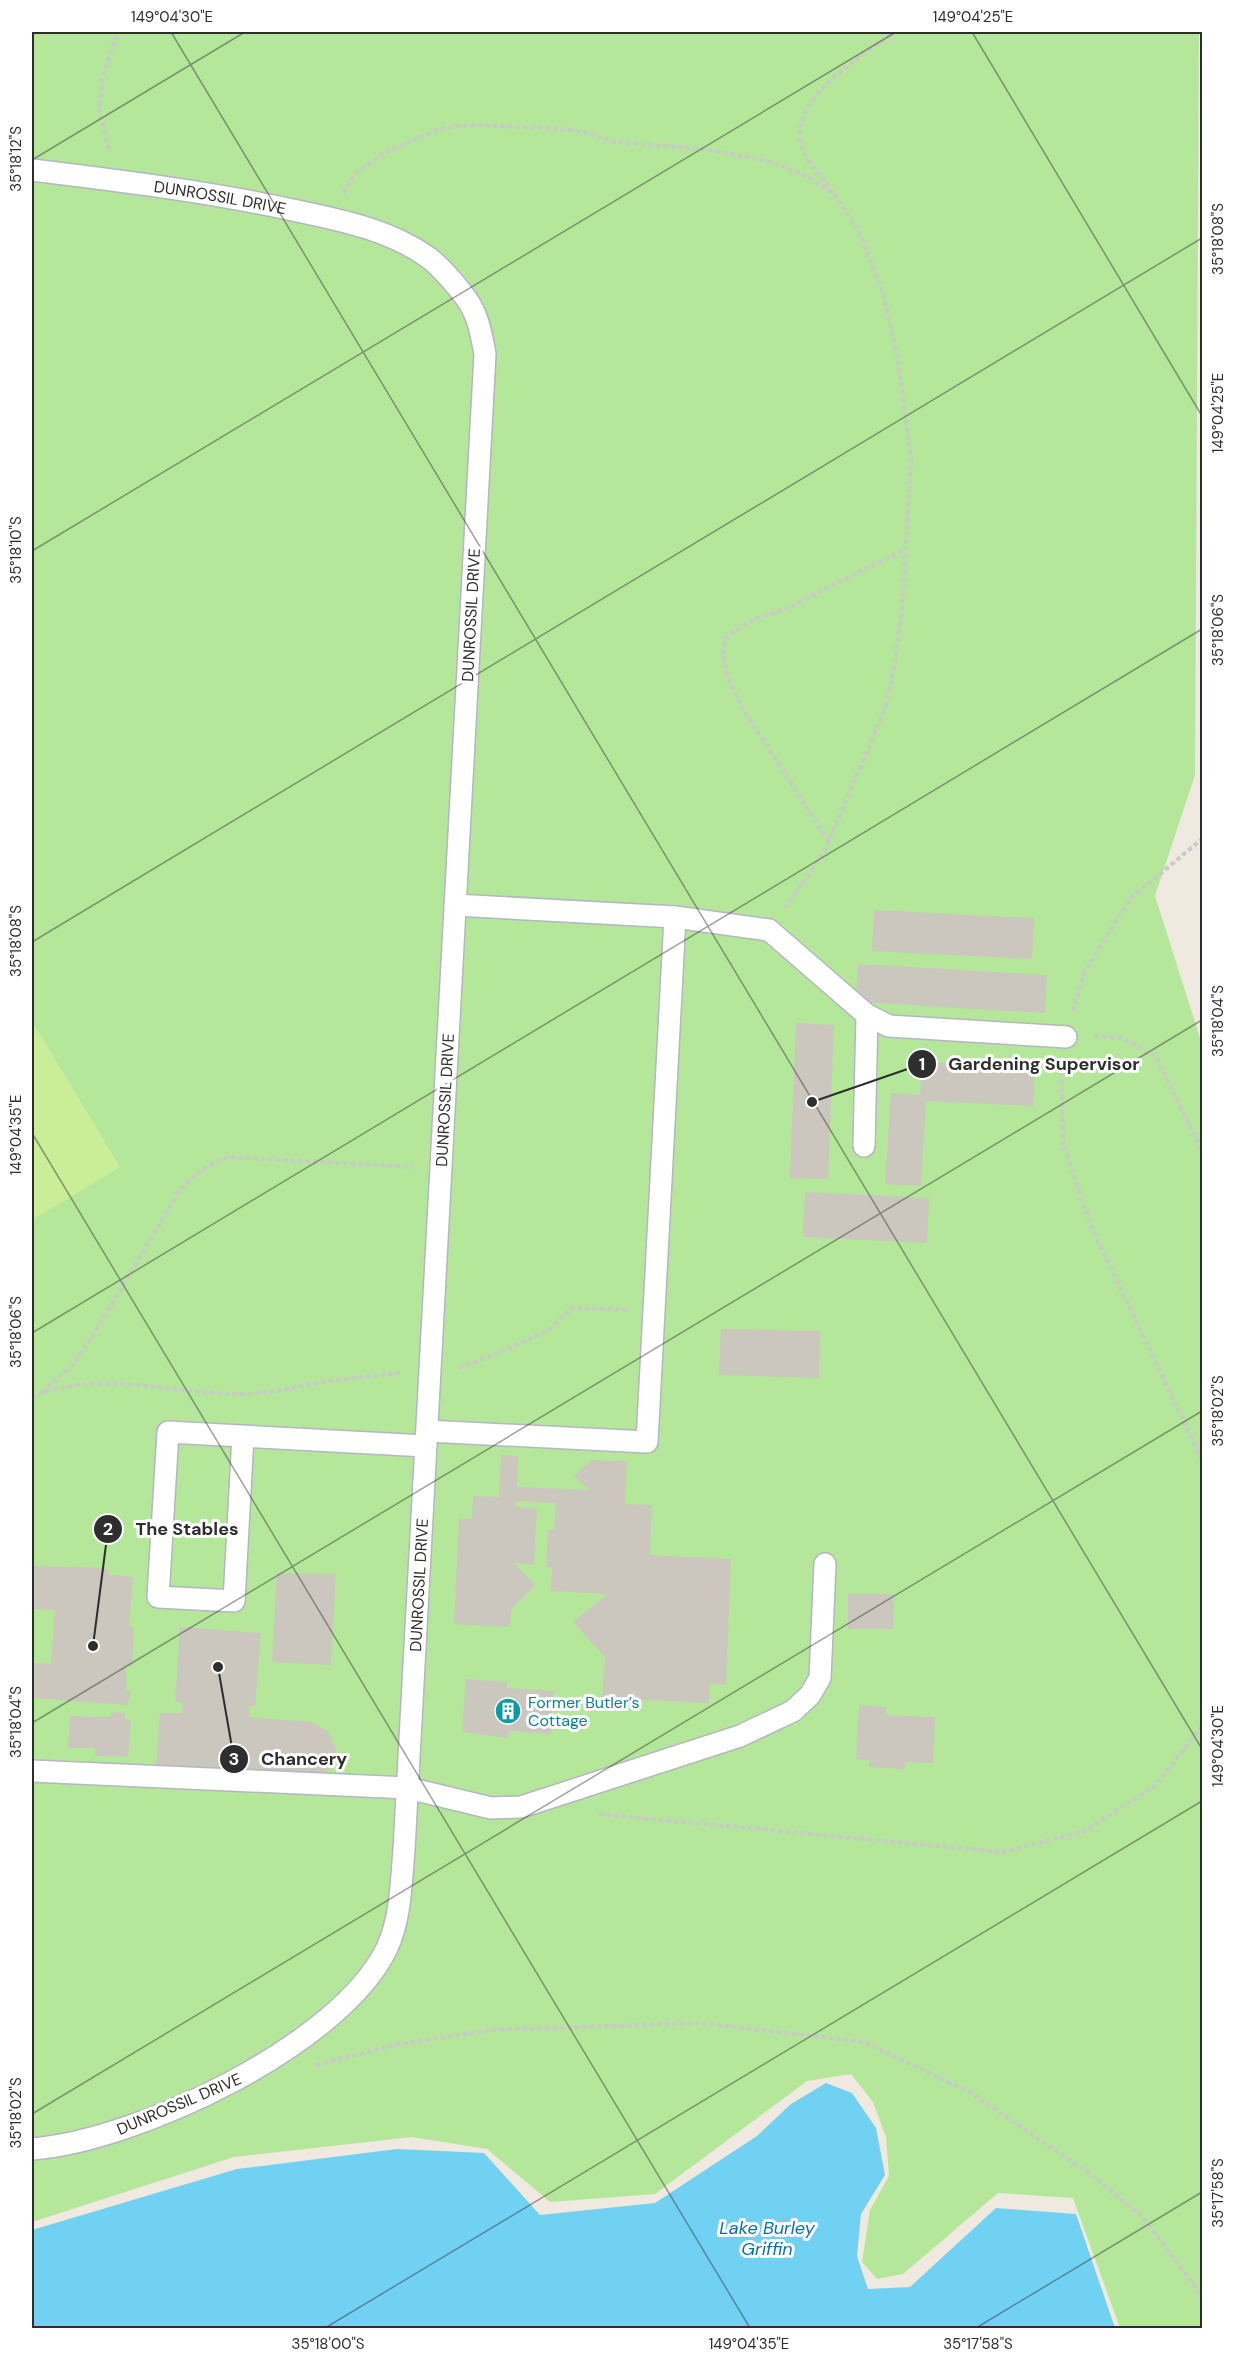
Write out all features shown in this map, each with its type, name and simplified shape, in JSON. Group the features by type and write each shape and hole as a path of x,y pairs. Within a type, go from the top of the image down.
{"lane":[{"name":"DUNROSSIL DRIVE","path":"32,170 217,194 352,223 409,245 431,259 473,308 485,354 408,1788 396,1924 386,1949 363,1984 333,2014 259,2067 222,2089 119,2131 81,2142 32,2149"},
{"path":"455,905 675,916 769,930 867,1015 889,1026 1066,1036"},
{"path":"243,1436 234,1601 158,1597 168,1432 243,1436 647,1442 675,916"},
{"path":"864,1146 867,1015"},
{"path":"32,1771 408,1788 491,1808 521,1807 740,1736 793,1711 810,1695 820,1678 825,1564"}],"path":[{"path":"118,32 102,78 99,111 118,181"},
{"path":"769,930 829,842 885,709 896,656 911,458 898,360 883,293 859,232 802,147 800,130 812,99 831,80 896,32"},
{"path":"333,219 343,192 356,173 386,153 443,128 474,125 580,131 615,142 705,149 761,160 812,179 836,196"},
{"path":"829,842 741,706 727,676 723,652 726,637 756,618 781,611 905,548"},
{"path":"1203,839 1130,900 1084,973 1060,1057 1063,1144 1090,1226 1203,1460"},
{"path":"1066,1036 1122,1038 1155,1057 1203,1151"},
{"path":"42,1392 72,1365 89,1342 177,1195 191,1177 208,1164 229,1157 423,1167 442,1159"},
{"path":"32,1396 71,1386 105,1385 241,1394 282,1391 319,1382 462,1367 549,1330 572,1308 654,1311"},
{"path":"591,1814 1003,1852 1085,1831 1156,1785 1203,1726"},
{"path":"311,2066 400,2044 490,2030 699,2023 864,2042 971,2092 1089,2173 1142,2216 1203,2296"}],"green space":[{"path":"32,32 1199,32 1195,775 1155,896 1202,1044 1202,2328 1120,2328 1073,2198 998,2193 903,2274 877,2279 862,2262 870,2210 889,2176 886,2137 873,2102 851,2074 807,2081 655,2194 550,2202 487,2149 412,2137 234,2157 32,2222"},
{"path":"32,1021 120,1167 32,1220"}],"water":[{"name":"Lake Burley Griffin","path":"826,2083 852,2093 876,2128 885,2175 861,2214 857,2256 868,2289 910,2287 996,2208 1076,2214 1115,2328 32,2328 32,2230 237,2169 397,2149 484,2153 540,2215 655,2203 757,2136 791,2104"}],"building":[{"path":"874,910 1034,918 1032,959 872,951"},
{"path":"858,964 1047,975 1045,1013 856,1002"},
{"path":"796,1023 834,1025 828,1179 790,1178"},
{"path":"922,1062 1035,1068 1033,1106 926,1101 921,1186 885,1184 891,1093 920,1095"},
{"path":"805,1192 929,1198 927,1243 803,1237"},
{"path":"721,1329 820,1331 819,1378 719,1375"},
{"path":"501,1455 518,1456 517,1487 589,1490 574,1476 591,1460 627,1461 625,1504 652,1505 650,1555 731,1559 726,1685 710,1684 709,1703 602,1698 605,1657 573,1622 607,1594 551,1591 552,1567 546,1567 548,1530 554,1530 556,1503 516,1501 516,1507 537,1508 534,1565 513,1563 536,1585 511,1610 510,1627 454,1624 459,1518 472,1519 473,1496 499,1497"},
{"path":"32,1566 107,1568 108,1574 133,1577 129,1627 134,1628 132,1667 126,1666 126,1691 131,1691 128,1705 32,1698 32,1663 51,1664 55,1610 32,1609"},
{"path":"277,1573 336,1574 331,1665 272,1662"},
{"path":"848,1594 894,1594 893,1629 848,1629"},
{"path":"180,1627 261,1633 255,1706 250,1706 249,1717 311,1722 329,1732 337,1752 334,1763 326,1772 315,1776 156,1767 160,1713 182,1713 183,1703 175,1702"},
{"name":"Former Butler’s Cottage","path":"466,1679 507,1682 507,1688 554,1691 551,1734 509,1731 508,1738 462,1732"},
{"path":"859,1705 886,1707 886,1715 935,1717 933,1763 906,1762 905,1769 869,1767 869,1760 856,1759"},
{"path":"111,1712 125,1713 125,1719 131,1720 128,1757 96,1756 94,1748 68,1748 70,1716 111,1717"}],"place":[{"name":"Gardening Supervisor","path":"812,1102"},
{"name":"The Stables","path":"93,1646"},
{"name":"Chancery","path":"218,1667"},
{"name":"Former Butler’s Cottage","path":"508,1711"}]}
